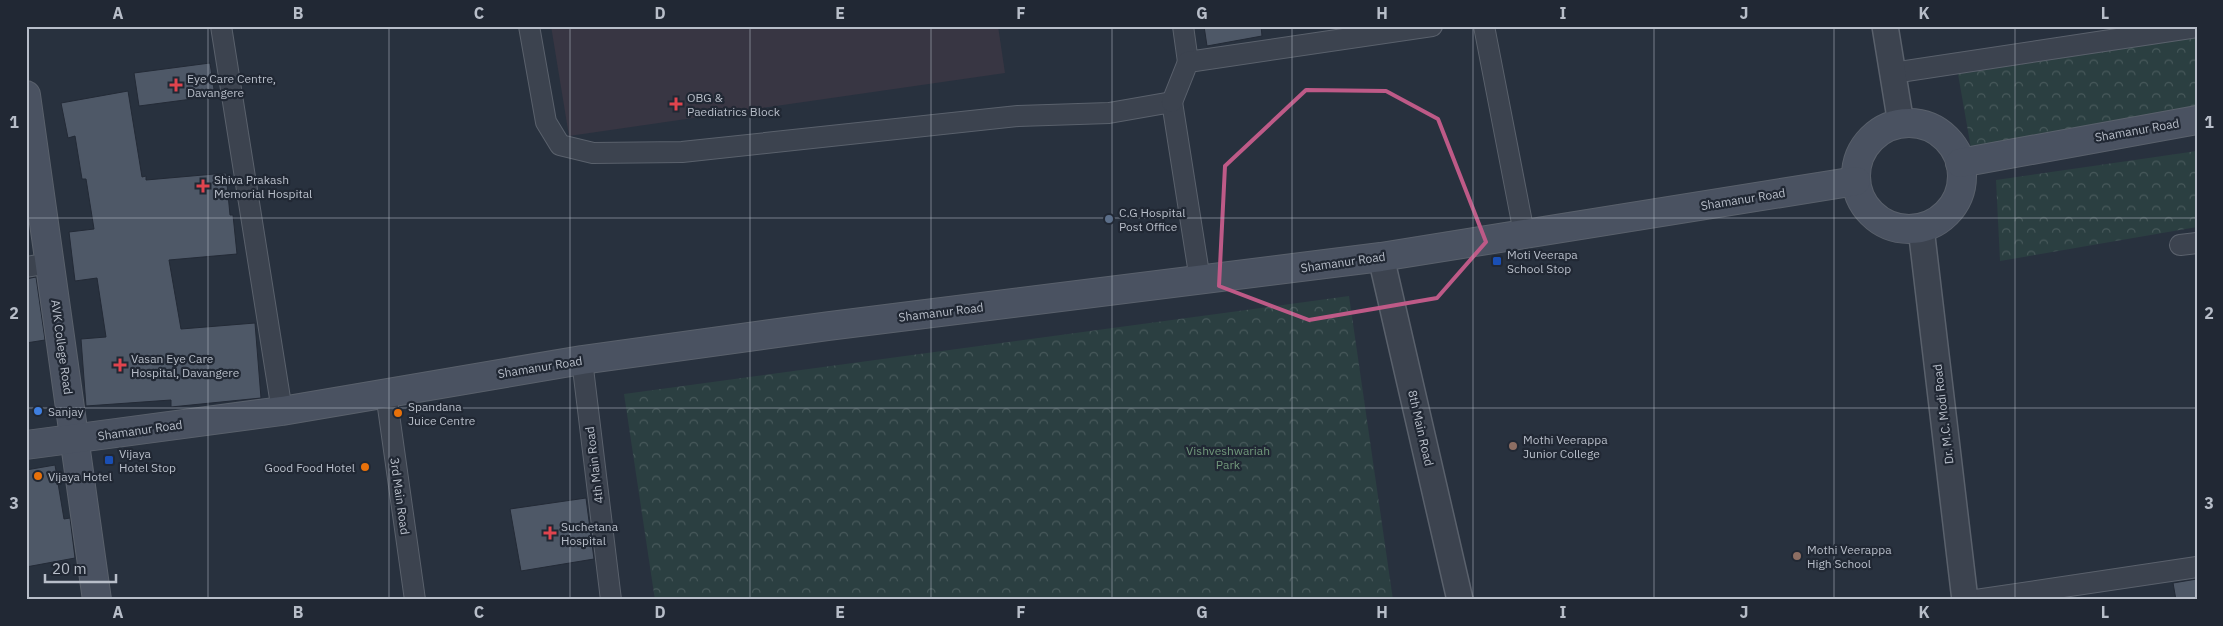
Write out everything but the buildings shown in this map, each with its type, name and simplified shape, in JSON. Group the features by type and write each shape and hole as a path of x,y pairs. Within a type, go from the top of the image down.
{"main road":[{"name":"AVK College Road","path":"26,95 38,265 75,440 97,600"},
{"name":"Shamanur Road","path":"1960,164 2197,120"},
{"path":"1901,124 1924,126 1938,132 1949,142 1960,164 1962,180 1954,205 1933,223 1921,228 1907,229 1882,222 1869,212 1861,199 1856,181 1856,170 1860,155 1868,142 1879,132 1901,124"},
{"name":"Shamanur Road","path":"26,445 75,440 282,410 582,360 829,326 1381,257 1524,232 1856,181"}],"street":[{"path":"221,26 282,410"},
{"path":"529,26 546,122 560,145 593,153 682,152 734,148 1008,117 1110,112 1172,102"},
{"path":"1183,26 1188,62 1172,102 1200,280"},
{"path":"1188,62 1432,26"},
{"path":"1484,26 1524,232"},
{"path":"1885,26 1901,124"},
{"path":"1893,73 2197,27"},
{"name":"Dr. M.C. Modi Road","path":"1921,228 1965,600"},
{"name":"8th Main Road","path":"1381,257 1460,600"},
{"name":"4th Main Road","path":"582,360 611,600"},
{"name":"3rd Main Road","path":"386,392 415,600"},
{"path":"1976,600 2197,567"}],"highlighted area":[{"path":"1306,90 1386,91 1438,119 1486,242 1437,298 1309,320 1219,286 1225,166"}],"shaded area":[{"name":"OBG & Paediatrics Block","path":"551,26 998,26 1005,73 569,136"}],"green space":[{"path":"2197,37 2197,121 1972,154 1958,74"},
{"path":"2197,151 2197,227 2000,261 1996,180"},
{"name":"Vishveshwariah Park","path":"1349,296 1393,600 655,600 624,394"}],"place":[{"name":"Eye Care Centre, Davangere","path":"176,85"},
{"name":"OBG & Paediatrics Block","path":"676,104"},
{"name":"Shiva Prakash Memorial Hospital","path":"203,186"},
{"name":"C.G Hospital Post Office","path":"1109,219"},
{"name":"Moti Veerapa School Stop","path":"1497,261"},
{"name":"Vasan Eye Care Hospital, Davangere","path":"120,365"},
{"name":"Sanjay","path":"38,411"},
{"name":"Spandana Juice Centre","path":"398,413"},
{"name":"Mothi Veerappa Junior College","path":"1513,446"},
{"name":"Vijaya Hotel Stop","path":"109,460"},
{"name":"Good Food Hotel","path":"365,467"},
{"name":"Vijaya Hotel","path":"38,476"},
{"name":"Suchetana Hospital","path":"550,533"},
{"name":"Mothi Veerappa High School","path":"1797,556"}]}
